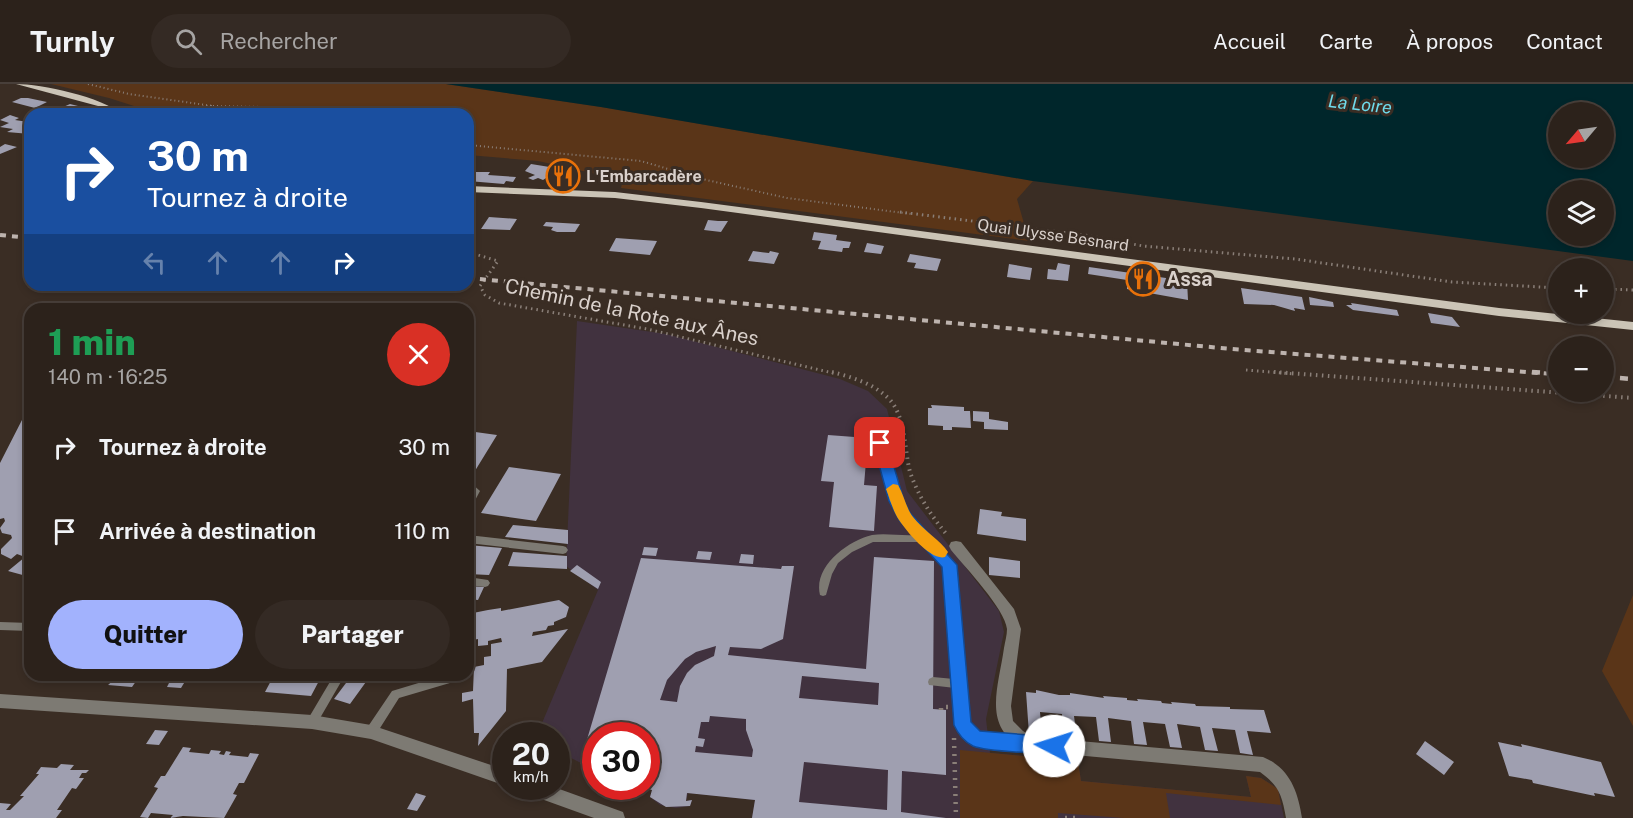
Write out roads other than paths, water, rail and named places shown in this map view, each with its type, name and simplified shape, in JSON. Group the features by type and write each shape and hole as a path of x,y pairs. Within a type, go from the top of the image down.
{"main road":[{"path":"20,84 101,104 107,108"},
{"name":"Quai Ulysse Besnard","path":"474,189 615,195 701,205 1499,312 1633,326"}],"street":[{"path":"956,546 1007,609 1014,629 1003,706 1006,724 1017,736 1031,744 1263,765 1280,776 1289,791 1294,818"},
{"path":"0,701 312,722 371,732 492,773"},
{"path":"567,800 617,818"}],"lane":[{"path":"880,443 897,501 905,517 922,538 938,550 950,565 963,725 968,733 977,739 1031,744"},
{"path":"823,592 827,573 836,560 857,545 879,538 903,541 922,538"},
{"path":"474,540 563,550"},
{"path":"474,581 485,583"},
{"path":"0,626 24,627"},
{"path":"312,722 336,681"},
{"path":"371,732 396,694 440,681"},
{"path":"933,682 960,684"}],"water":[{"name":"La Loire","path":"446,84 1633,84 1633,261 1033,181 601,107"}],"railway":[{"path":"0,235 24,237"},
{"path":"474,279 1232,349 1548,374"},
{"path":"1532,372 1548,373"},
{"path":"1614,378 1633,379"}],"place":[{"name":"L'Embarcadère","path":"563,176"},
{"name":"Assa","path":"1143,279"}]}
